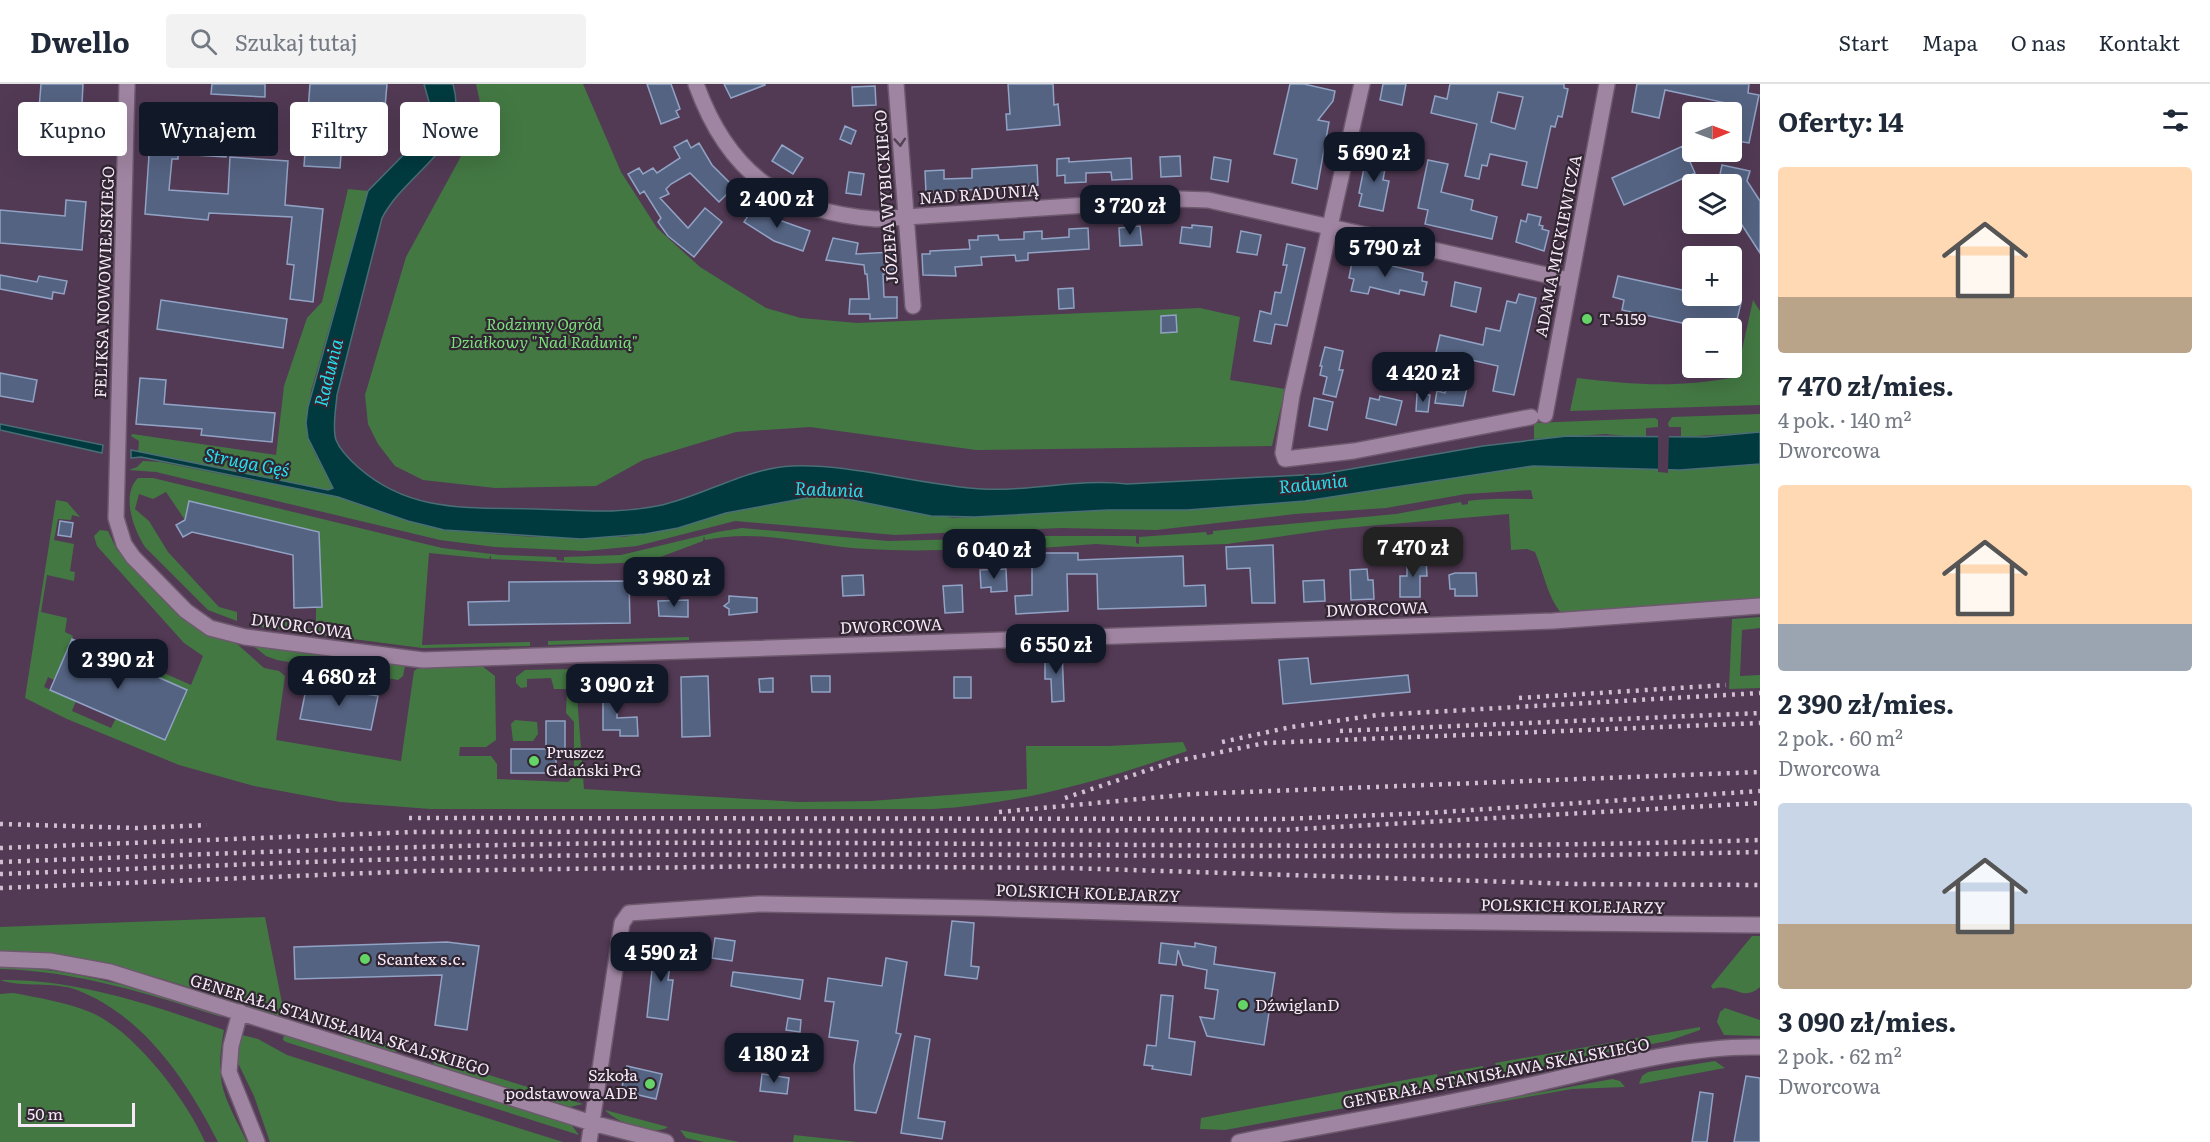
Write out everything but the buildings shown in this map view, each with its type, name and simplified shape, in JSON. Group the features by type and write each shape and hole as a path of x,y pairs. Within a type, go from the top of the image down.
{"street":[{"name":"FELIKSA NOWOWIEJSKIEGO","path":"116,482 127,84"},
{"name":"NAD RADUNIĄ","path":"696,84 718,133 736,158 778,192 837,216 876,219 1179,199 1208,200 1569,280"},
{"name":"JÓZEFA WYBICKIEGO","path":"896,84 913,306"},
{"path":"1328,228 1362,84"},
{"name":"ADAMA MICKIEWICZA","path":"1328,228 1292,395 1283,453 1285,459 1354,451 1538,416 1569,280 1606,84"},
{"name":"DWORCOWA","path":"116,482 116,518 124,544 171,596 201,623 245,637 423,660 1553,621 1760,606"},
{"name":"POLSKICH KOLEJARZY","path":"589,1142 621,923 629,913 759,904 1409,921 1760,925"},
{"name":"GENERAŁA STANISŁAWA SKALSKIEGO","path":"0,959 50,961 96,968 592,1123 666,1142"},
{"path":"240,1012 231,1046 229,1072 257,1142"},
{"name":"GENERAŁA STANISŁAWA SKALSKIEGO","path":"1239,1142 1496,1093 1640,1062 1707,1051 1760,1047"}],"green space":[{"name":"Rodzinny Ogród Działkowy \"Nad Radunią\"","path":"476,84 583,84 621,172 657,228 700,267 766,308 801,318 857,323 1200,308 1240,317 1230,380 1285,389 1272,446 976,450 810,427 736,432 643,460 596,486 495,488 423,480 395,466 378,444 368,424 365,395 406,257 461,156 500,156 500,102 480,102"},
{"path":"348,189 368,191 311,391 306,423 314,452 333,488 329,490 138,453 139,441 131,436 132,434 276,455 284,386 307,318 322,302"},
{"path":"1753,300 1760,311 1760,405 1570,411 1577,378 1676,384 1742,378 1742,350"},
{"path":"1760,414 1760,432 1681,437 1681,427 1669,427 1668,423 1672,417"},
{"path":"1655,418 1658,420 1658,427 1646,428 1646,438 1605,434 1534,439 1534,423"},
{"path":"143,461 160,462 338,497 408,521 444,530 532,537 624,537 678,528 726,513 817,496 837,497 953,518 1108,510 1187,510 1305,501 1533,466 1680,470 1760,464 1760,599 1561,613 1549,592 1535,552 1527,549 1511,550 1509,514 1333,529 1227,544 1138,547 1096,544 1041,548 1041,536 1136,536 1136,543 1139,544 1139,537 1206,532 1207,535 1213,534 1213,531 1396,514 1461,502 1462,505 1468,504 1468,501 1477,500 1533,499 1531,490 1466,494 1386,508 1295,514 1156,530 1061,528 895,535 735,521 637,546 585,551 495,547 440,540 156,472 129,470 137,467"},
{"path":"138,478 153,478 442,548 500,555 556,557 557,560 564,561 564,557 621,555 717,532 742,528 888,541 967,539 967,549 881,550 761,536 705,540 704,536 703,541 647,562 595,564 491,559 491,555 489,559 429,553 422,645 530,642 530,646 422,648 261,627 258,622 262,617 304,622 305,628 316,629 316,607 322,606 319,532 189,501 185,520 166,492 153,499 139,494 135,509 149,521 168,552 219,607 237,612 237,621 208,610 145,547 131,512 130,493"},
{"path":"56,500 67,502 80,517 72,515 71,520 58,519 54,540 74,544 70,571 75,572 74,581 47,575 41,612 67,618 65,632 73,636 54,680 48,677 44,687 76,701 72,711 111,728 116,718 165,740 187,690 134,666 139,662 191,685 203,656 184,643 97,546 94,536 100,530 108,531 117,550 179,616 207,634 236,643 264,668 279,671 285,676 276,740 401,761 414,671 420,667 482,666 495,676 496,740 486,747 460,747 459,756 491,756 497,764 497,779 568,782 574,776 574,722 566,713 567,689 554,689 551,678 527,679 527,687 521,688 516,683 516,677 525,670 575,669 584,789 799,802 871,801 1027,789 1026,746 1109,746 1183,742 1187,751 1125,772 1062,789 998,802 933,809 430,809 340,802 254,786 179,765 67,719 25,698"},
{"path":"1038,536 1039,548 1012,550 1012,546 1015,546 1014,537"},
{"path":"1011,537 1012,544 969,547 969,539"},
{"path":"1760,617 1760,628 1742,630 1740,676 1760,675 1760,688 1729,689 1732,619"},
{"path":"689,637 689,640 548,645 548,641"},
{"path":"252,645 405,666 403,676 398,680 277,660 266,656"},
{"path":"515,720 537,722 538,734 533,741 513,741 511,724"},
{"path":"265,917 282,1003 279,1016 107,964 72,957 0,951 0,927"},
{"path":"1752,936 1760,936 1760,987 1748,993 1726,988 1713,989 1711,986"},
{"path":"0,966 56,971 110,982 216,1012 222,1017 112,985 57,974 0,969"},
{"path":"0,980 58,984 114,995 224,1030 220,1064 223,1089 247,1142 218,1142 192,1096 161,1053 143,1033 101,1001 68,987 18,984"},
{"path":"13,993 90,1012 124,1034 141,1050 172,1087 205,1142 0,1142 0,994"},
{"path":"1725,1008 1760,1020 1760,1036 1724,1035 1717,1022 1720,1012"},
{"path":"336,1027 405,1049 395,1052 345,1037"},
{"path":"1700,1027 1700,1030 1668,1041 1570,1059 1501,1078 1495,1063"},
{"path":"284,1034 570,1123 579,1135 286,1042 283,1040"},
{"path":"242,1035 258,1039 287,1055 563,1142 270,1142 254,1096 238,1063 237,1054"},
{"path":"427,1056 583,1104 570,1107 435,1065"},
{"path":"1715,1061 1725,1068 1639,1084 1642,1076 1648,1072"},
{"path":"1483,1066 1484,1081 1454,1087 1449,1072"},
{"path":"1437,1074 1439,1086 1437,1091 1225,1130 1200,1129 1201,1118"},
{"path":"1612,1079 1620,1081 1625,1087 1572,1089 1277,1142"},
{"path":"605,1110 668,1127 654,1130 635,1127 617,1119"},
{"path":"680,1130 739,1142 704,1142 686,1138"},
{"path":"794,1135 858,1142 793,1142"}],"water":[{"path":"424,84 453,84 455,102 429,102"},
{"name":"Radunia","path":"402,156 435,156 393,201 382,218 337,395 334,424 338,444 359,468 379,483 400,494 421,501 465,507 629,510 678,501 742,477 792,466 840,468 982,489 1322,474 1483,446 1567,436 1705,437 1760,432 1760,464 1680,470 1533,466 1305,501 1187,510 1108,510 975,517 931,516 837,497 817,496 726,513 678,528 645,534 581,539 444,530 408,521 338,497 141,457 131,458 131,450 328,490 333,488 308,438 306,423 308,407 368,191"},
{"path":"0,424 103,445 102,453 0,430"}],"pier":[{"path":"1669,434 1668,473 1658,472 1658,435"}],"railway":[{"path":"1519,698 1726,685"},
{"path":"1222,742 1291,727 1378,715 1760,693"},
{"path":"1340,731 1760,713"},
{"path":"1065,798 1172,762 1265,743 1760,723"},
{"path":"999,812 1193,794 1760,772"},
{"path":"409,818 1282,819 1427,813 1760,791"},
{"path":"0,848 414,832 1283,830 1760,803"},
{"path":"0,824 136,828 207,825"},
{"path":"0,862 392,848 628,843 1336,846 1760,840"},
{"path":"0,874 549,856 769,854 1477,856 1760,852"},
{"path":"0,888 418,871 774,866 1068,868 1576,884 1760,885"}],"place":[{"name":"T-5159","path":"1587,319"},
{"name":"Pruszcz Gdański PrG","path":"534,761"},
{"name":"Scantex s.c.","path":"365,959"},
{"name":"DźwiglanD","path":"1243,1005"},
{"name":"Szkoła podstawowa ADE","path":"650,1084"}],"water label":[{"name":"Struga Gęś","path":"247,463"}]}
